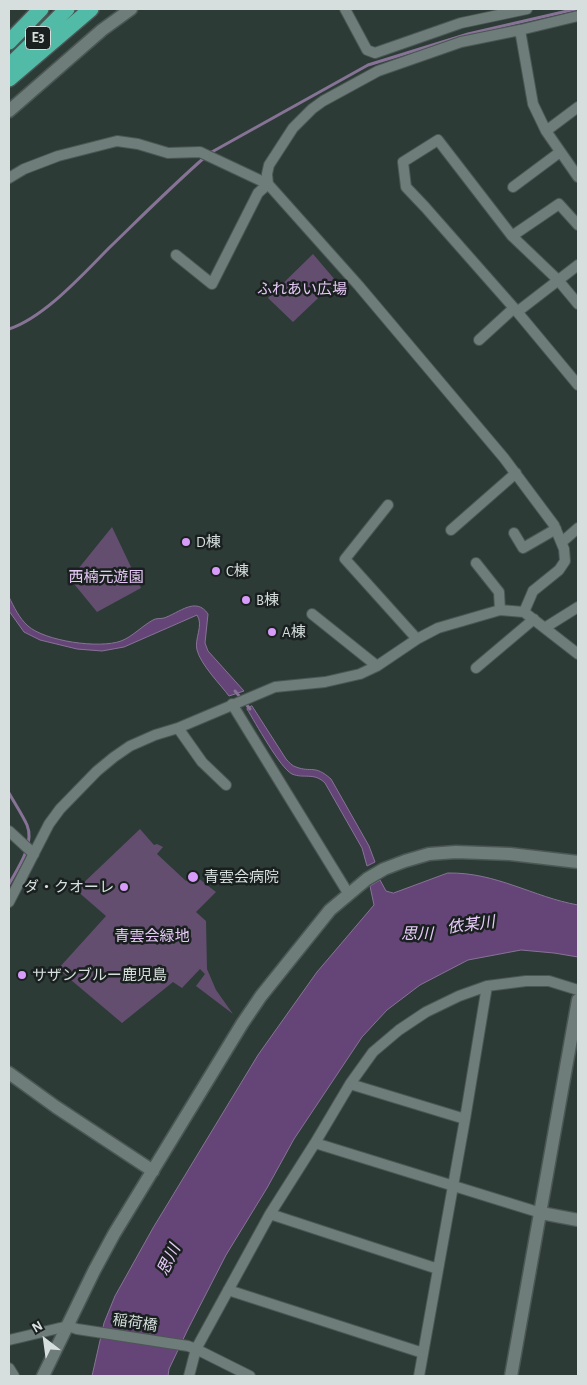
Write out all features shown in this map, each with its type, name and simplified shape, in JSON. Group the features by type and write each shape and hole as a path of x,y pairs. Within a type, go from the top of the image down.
{"highway":[{"name":"E3","path":"9,42 42,9"},
{"name":"E3","path":"9,67 67,9"},
{"path":"9,79 91,9"}],"street":[{"path":"9,111 102,30 132,9"},
{"path":"345,9 367,50 375,53 462,23 527,9"},
{"path":"268,184 267,174 270,165 293,128 312,108 378,71 461,42 578,16"},
{"path":"520,30 533,104 546,131 578,177"},
{"path":"375,53 378,71"},
{"path":"546,131 578,107"},
{"path":"578,304 558,280 512,236 438,140 402,162 406,187 426,207 516,310 578,385"},
{"path":"9,178 24,168 58,156 117,141 138,144 168,153 201,153 268,184 359,286 516,473 556,529 564,548 565,561 559,570 533,591 524,612"},
{"path":"513,187 560,152"},
{"path":"176,255 212,284 258,193 268,184"},
{"path":"512,236 559,204 578,226"},
{"path":"479,340 516,310 578,265"},
{"path":"451,530 516,473"},
{"path":"388,505 345,559 418,639"},
{"path":"562,542 578,528"},
{"path":"514,532 524,548 556,529"},
{"path":"476,563 499,592 500,610"},
{"path":"546,627 578,607"},
{"path":"9,902 33,852 60,809 97,772 130,746 155,735 178,728 275,687 325,682 360,674 377,666 438,628 500,610 524,612 546,627 578,654"},
{"path":"312,614 377,666"},
{"path":"476,668 534,619"},
{"path":"232,704 348,893"},
{"path":"178,728 202,762 226,786"},
{"path":"9,831 33,852"},
{"path":"43,1376 72,1328 94,1271 153,1171 261,996 330,910 367,878 404,861 429,854 456,852 510,854 578,862"},
{"path":"189,1376 192,1348 228,1290 270,1214 350,1084 373,1052 398,1030 426,1012 459,996 487,986 526,981 549,981 578,990"},
{"path":"419,1376 487,986"},
{"path":"511,1376 578,1000"},
{"path":"9,1073 56,1107 153,1171"},
{"path":"350,1084 465,1119"},
{"path":"315,1143 541,1213 578,1220"},
{"path":"270,1214 438,1268"},
{"path":"228,1290 423,1354"},
{"path":"9,1340 72,1328"},
{"name":"稲荷橋","path":"72,1328 192,1348 250,1376"},
{"path":"9,1368 14,1376"}],"green space":[{"name":"ふれあい広場","path":"313,254 336,281 293,322 268,298"},
{"name":"西楠元遊園","path":"112,527 141,588 97,612 70,579"},
{"name":"青雲会緑地","path":"140,829 154,845 157,844 163,847 157,854 186,881 193,874 216,892 196,912 206,921 207,969 216,990 233,1014 196,986 205,974 200,969 182,988 173,982 122,1023 58,969 106,916 76,890"}],"water":[{"path":"9,597 22,620 36,631 47,636 86,644 121,641 154,619 164,618 187,607 198,606 208,614 205,643 208,651 244,691 229,696 202,662 196,646 200,623 197,615 124,647 102,651 77,649 40,640 24,632 9,611"},
{"path":"252,706 291,764 301,769 321,772 331,779 369,846 375,862 367,866 362,848 325,783 317,778 292,774 281,763 247,709"},
{"name":"思川","path":"448,873 482,876 578,905 578,957 521,950 468,960 420,985 387,1010 362,1037 294,1139 226,1255 188,1329 169,1369 168,1376 92,1376 104,1323 115,1296 153,1228 258,1055 317,972 374,905 370,886 380,880 386,891 393,893"}],"waterway":[{"path":"210,153 368,65 468,34 576,9"},
{"path":"9,329 36,315 63,294 205,157"},
{"path":"235,691 250,709"},
{"path":"9,793 29,832 29,840 24,856 9,884"}],"place":[{"name":"D棟","path":"186,542"},
{"name":"C棟","path":"216,571"},
{"name":"B棟","path":"246,600"},
{"name":"A棟","path":"272,632"},
{"name":"青雲会病院","path":"193,877"},
{"name":"ダ・クオーレ","path":"124,887"},
{"name":"サザンブルー鹿児島","path":"22,975"}],"water label":[{"name":"依某川","path":"471,925"}]}
